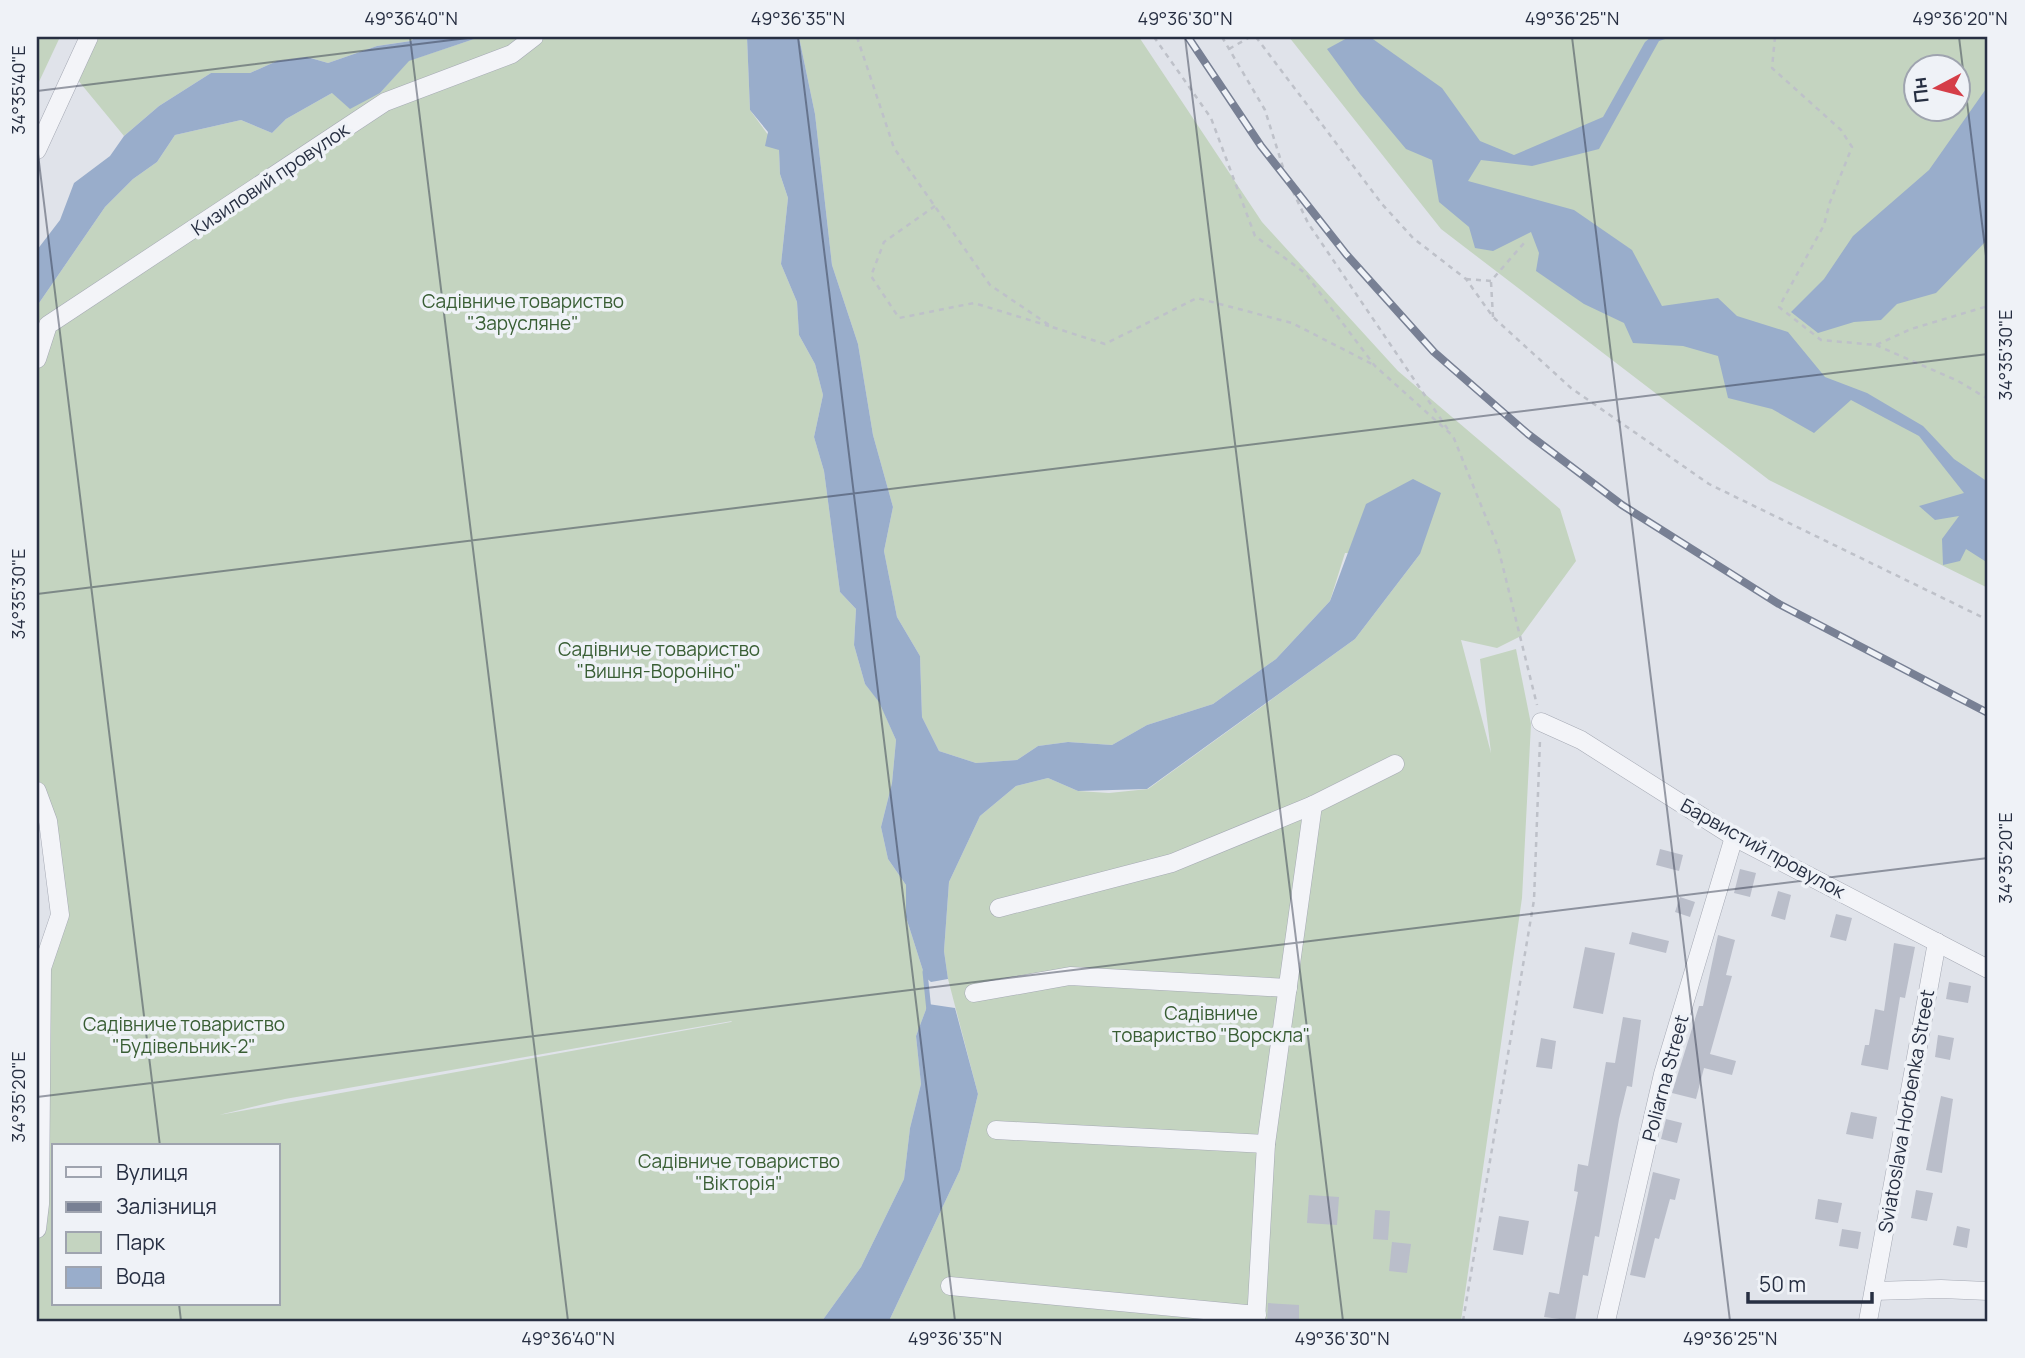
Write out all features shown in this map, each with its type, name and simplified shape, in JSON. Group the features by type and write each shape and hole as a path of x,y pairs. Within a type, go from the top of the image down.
{"street":[{"path":"37,150 89,37"},
{"name":"Кизиловий провулок","path":"37,359 48,325 385,102 512,54 534,37"},
{"name":"Барвистий провулок","path":"1541,722 1581,740 1734,837 1988,969"},
{"path":"999,908 1172,863 1313,805 1395,764"},
{"path":"37,791 48,821 60,915 42,968 40,1204 37,1229"},
{"path":"950,1286 1256,1318 1266,1144 1313,805"},
{"name":"Poliarna Street","path":"1606,1321 1663,1074 1734,837"},
{"name":"Sviatoslava Horbenka Street","path":"1868,1321 1937,942"},
{"path":"974,993 1070,976 1288,988"},
{"path":"996,1130 1266,1144"},
{"path":"1874,1292 1941,1289 1988,1292"}],"path":[{"path":"857,37 894,148 990,285 1052,327"},
{"path":"1154,37 1211,118 1255,236 1305,273 1375,366 1453,436"},
{"path":"1222,37 1265,110 1286,177 1308,223 1453,436 1498,547 1541,722 1534,900 1463,1321"},
{"path":"1229,49 1251,37"},
{"path":"1256,37 1382,204 1413,238 1466,279 1493,317 1571,388 1709,484 1988,620"},
{"path":"1775,37 1772,68 1841,130 1852,146 1829,202 1824,225 1779,307 1821,340 1875,345 1958,381 1988,399"},
{"path":"935,206 884,242 871,276 899,318 974,303 1105,344 1197,298 1292,323 1375,366"},
{"path":"1493,317 1491,281 1524,243"},
{"path":"1466,279 1491,281"},
{"path":"1875,345 1911,329 1988,306"}],"green space":[{"path":"37,37 60,37 37,86"},
{"path":"89,37 415,37 411,41 377,46 328,63 307,57 277,61 250,73 211,73 159,106 124,136 72,73"},
{"path":"480,37 747,37 750,110 779,150 780,174 788,198 781,264 797,302 799,335 815,364 823,395 814,437 824,471 840,592 856,609 854,645 865,684 879,701 896,740 892,783 881,827 888,859 906,885 906,917 925,977 928,1004 916,1036 921,1084 910,1128 904,1179 861,1267 822,1321 37,1321 42,968 60,915 37,791 37,306 105,207 133,179 157,162 175,135 241,120 272,133 286,119 332,93 380,93 408,61","holes":["731,1022 219,1115 285,1099"]},
{"name":"Садівниче товариство \"Ворскла\"","path":"799,37 1139,37 1262,222 1398,371 1560,509 1576,561 1521,636 1497,648 1461,640 1491,753 1480,659 1516,649 1531,724 1522,898 1461,1321 889,1321 960,1170 978,1094 948,979 944,951 949,882 980,816 1016,786 1048,778 1078,791 1109,793 1148,789 1355,639 1420,554 1345,553 1330,601 1276,659 1213,704 1147,725 1112,745 1068,742 1038,746 1017,760 976,763 939,751 922,717 920,656 897,617 884,551 893,507 873,435 858,344 832,265 815,114"},
{"path":"1289,37 1988,37 1988,588 1769,480 1441,229"}],"water":[{"path":"415,37 480,37 409,61 380,93 350,109 332,93 286,119 272,133 241,120 175,135 157,162 133,179 105,207 37,306 37,250 60,220 74,183 110,156 124,136 159,106 211,73 250,73 277,61 307,57 328,63 377,46 411,41"},
{"path":"747,37 799,37 815,114 832,265 858,344 873,435 893,507 884,551 897,617 920,656 922,717 939,751 976,763 1017,760 1038,746 1068,742 1112,745 1147,725 1213,704 1276,659 1330,601 1366,504 1413,479 1441,493 1420,554 1355,639 1147,789 1078,791 1048,778 1016,786 980,816 949,882 944,951 948,979 931,982 925,977 906,917 906,885 888,859 881,827 892,783 896,740 879,702 865,684 854,645 856,609 840,592 824,471 814,437 823,395 815,364 799,335 797,302 781,264 788,198 780,174 779,150 765,146 768,132 750,110"},
{"path":"1349,37 1370,37 1442,88 1480,141 1514,155 1603,117 1645,42 1651,37 1671,37 1659,41 1599,149 1532,166 1481,160 1468,181 1574,210 1632,250 1662,306 1718,298 1737,316 1788,332 1825,377 1867,393 1923,426 1954,459 1988,482 1988,563 1966,549 1960,561 1943,565 1942,539 1959,516 1935,520 1919,506 1964,493 1919,436 1851,400 1814,433 1772,409 1728,398 1718,356 1683,346 1633,343 1624,323 1584,304 1536,271 1539,253 1531,232 1493,251 1475,248 1469,227 1439,202 1432,160 1406,149 1327,49"},
{"path":"1988,86 1988,239 1936,293 1897,304 1881,320 1854,322 1818,333 1791,312 1824,279 1853,236 1929,170 1963,122 1972,122 1972,109"},
{"path":"928,1004 955,1008 978,1094 960,1170 889,1321 822,1321 861,1267 904,1179 910,1128 921,1084 916,1036"}],"building":[{"path":"1660,849 1683,855 1679,871 1656,865"},
{"path":"1740,869 1756,873 1750,897 1734,893"},
{"path":"1778,891 1791,895 1785,920 1771,916"},
{"path":"1680,897 1695,902 1690,917 1675,912"},
{"path":"1836,914 1852,918 1846,941 1830,937"},
{"path":"1632,932 1669,941 1666,953 1629,944"},
{"path":"1718,935 1735,940 1726,975 1732,976 1710,1054 1736,1061 1732,1075 1704,1068 1696,1099 1672,1093 1699,1006 1703,1006"},
{"path":"1894,943 1915,947 1905,998 1900,997 1888,1070 1861,1065 1865,1045 1869,1045 1875,1009 1884,1011"},
{"path":"1585,947 1615,953 1603,1014 1573,1008"},
{"path":"1949,982 1971,986 1968,1003 1946,999"},
{"path":"1623,1017 1641,1020 1632,1087 1627,1086 1619,1119 1599,1237 1595,1236 1588,1276 1583,1275 1575,1321 1544,1317 1549,1292 1559,1294 1578,1192 1574,1191 1578,1164 1588,1166 1606,1062 1615,1063"},
{"path":"1938,1035 1954,1038 1950,1060 1935,1057"},
{"path":"1541,1038 1556,1041 1552,1069 1536,1067"},
{"path":"1941,1096 1953,1099 1942,1173 1926,1170"},
{"path":"1851,1112 1877,1117 1873,1139 1846,1134"},
{"path":"1666,1119 1682,1123 1677,1143 1661,1139"},
{"path":"1653,1172 1680,1179 1675,1200 1670,1199 1659,1239 1655,1238 1645,1278 1630,1275"},
{"path":"1916,1190 1933,1193 1927,1221 1911,1218"},
{"path":"1309,1195 1339,1197 1337,1225 1307,1223"},
{"path":"1818,1199 1842,1203 1838,1223 1815,1219"},
{"path":"1375,1210 1390,1211 1388,1240 1373,1239"},
{"path":"1499,1216 1529,1221 1523,1255 1493,1250"},
{"path":"1957,1226 1970,1229 1967,1248 1953,1245"},
{"path":"1842,1229 1861,1232 1858,1249 1839,1246"},
{"path":"1392,1242 1411,1244 1407,1273 1389,1271"},
{"path":"1268,1303 1299,1305 1299,1321 1267,1321"}],"waterway":[{"path":"925,972 929,1011"}],"railway":[{"path":"1188,37 1261,146 1346,254 1434,352 1528,434 1622,505 1779,604 1988,713"}],"park label":[{"name":"Садівниче товариство \"Зарусляне\"","path":"523,312"},
{"name":"Садівниче товариство \"Вишня-Вороніно\"","path":"659,660"},
{"name":"Садівниче товариство \"Будівельник-2\"","path":"184,1035"},
{"name":"Садівниче товариство \"Вікторія\"","path":"739,1172"}]}
